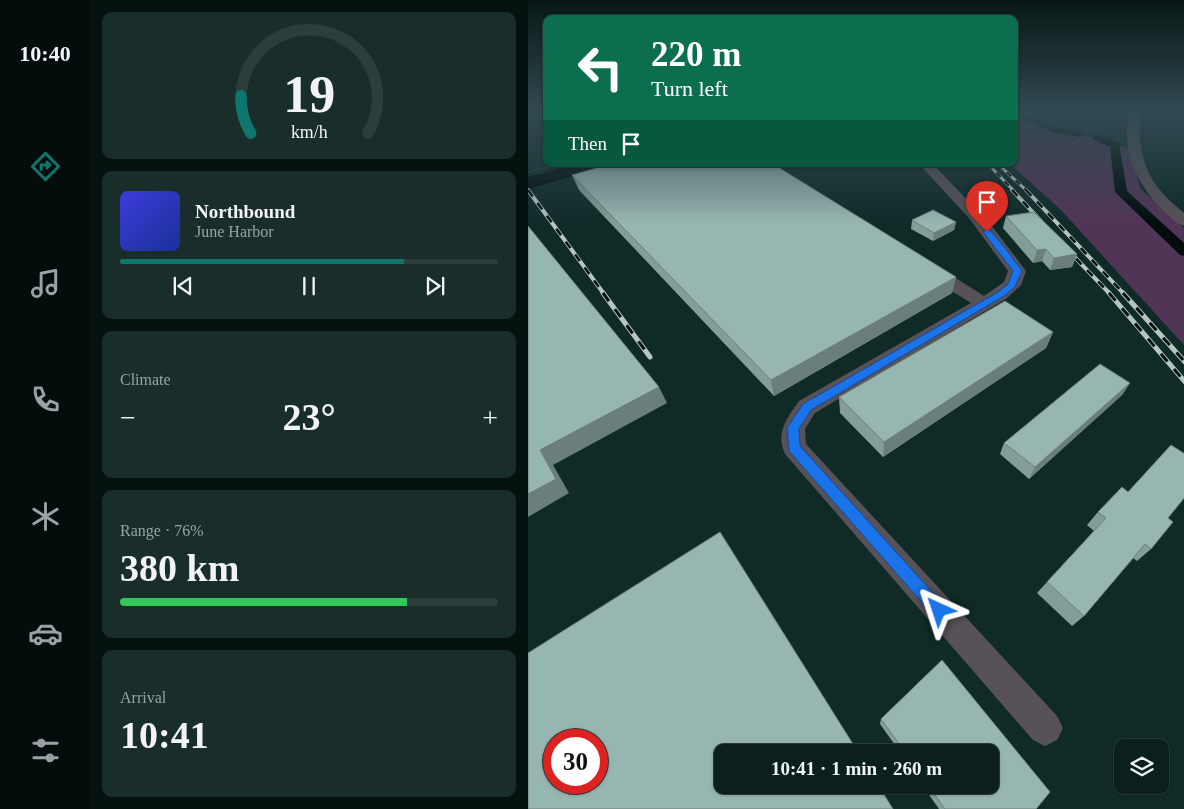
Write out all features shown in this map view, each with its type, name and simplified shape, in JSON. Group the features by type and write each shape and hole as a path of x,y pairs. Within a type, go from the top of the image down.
{"street":[{"path":"1137,149 1147,181 1159,198 1184,222"},
{"path":"929,167 948,186 1006,255 1017,271 1012,285 1001,294 807,407 793,428 794,447 1045,728"},
{"path":"916,260 983,303"}],"path":[{"path":"528,172 547,167"}],"shaded area":[{"path":"1018,149 1131,149 1140,188 1184,228 1184,345 1060,209 1013,167 1018,167"}],"building":[{"path":"600,167 778,167 956,277 771,380 572,175"},
{"path":"933,210 956,222 934,233 912,220"},
{"path":"1034,212 1077,254 1054,258 1046,249 1037,250 1006,216"},
{"path":"528,226 659,387 540,450 556,479 528,494"},
{"path":"1005,301 1053,332 884,442 839,397"},
{"path":"1100,364 1130,383 1035,467 1004,443"},
{"path":"1171,445 1185,454 1185,497 1168,518 1173,522 1151,549 1145,544 1084,616 1047,582 1106,518 1098,512 1122,487 1128,492"},
{"path":"720,532 853,744 714,744 714,794 884,794 893,809 528,809 528,653"},
{"path":"942,660 1050,792 1036,809 945,809 934,794 999,794 999,744 899,744 881,719"}],"waterway":[{"path":"1115,149 1121,192 1185,252"},
{"path":"528,183 584,167"}],"railway":[{"path":"991,167 1014,191"},
{"path":"1001,167 1027,191"},
{"path":"528,190 604,294"},
{"path":"1012,190 1041,221"},
{"path":"1027,191 1124,294"},
{"path":"1065,247 1110,294"},
{"path":"603,293 650,357"},
{"path":"1109,293 1185,382"},
{"path":"1123,293 1185,362"}],"route":[{"path":"939,610 794,447 793,428 807,407 1001,294 1012,285 1017,271 987,232"}]}
